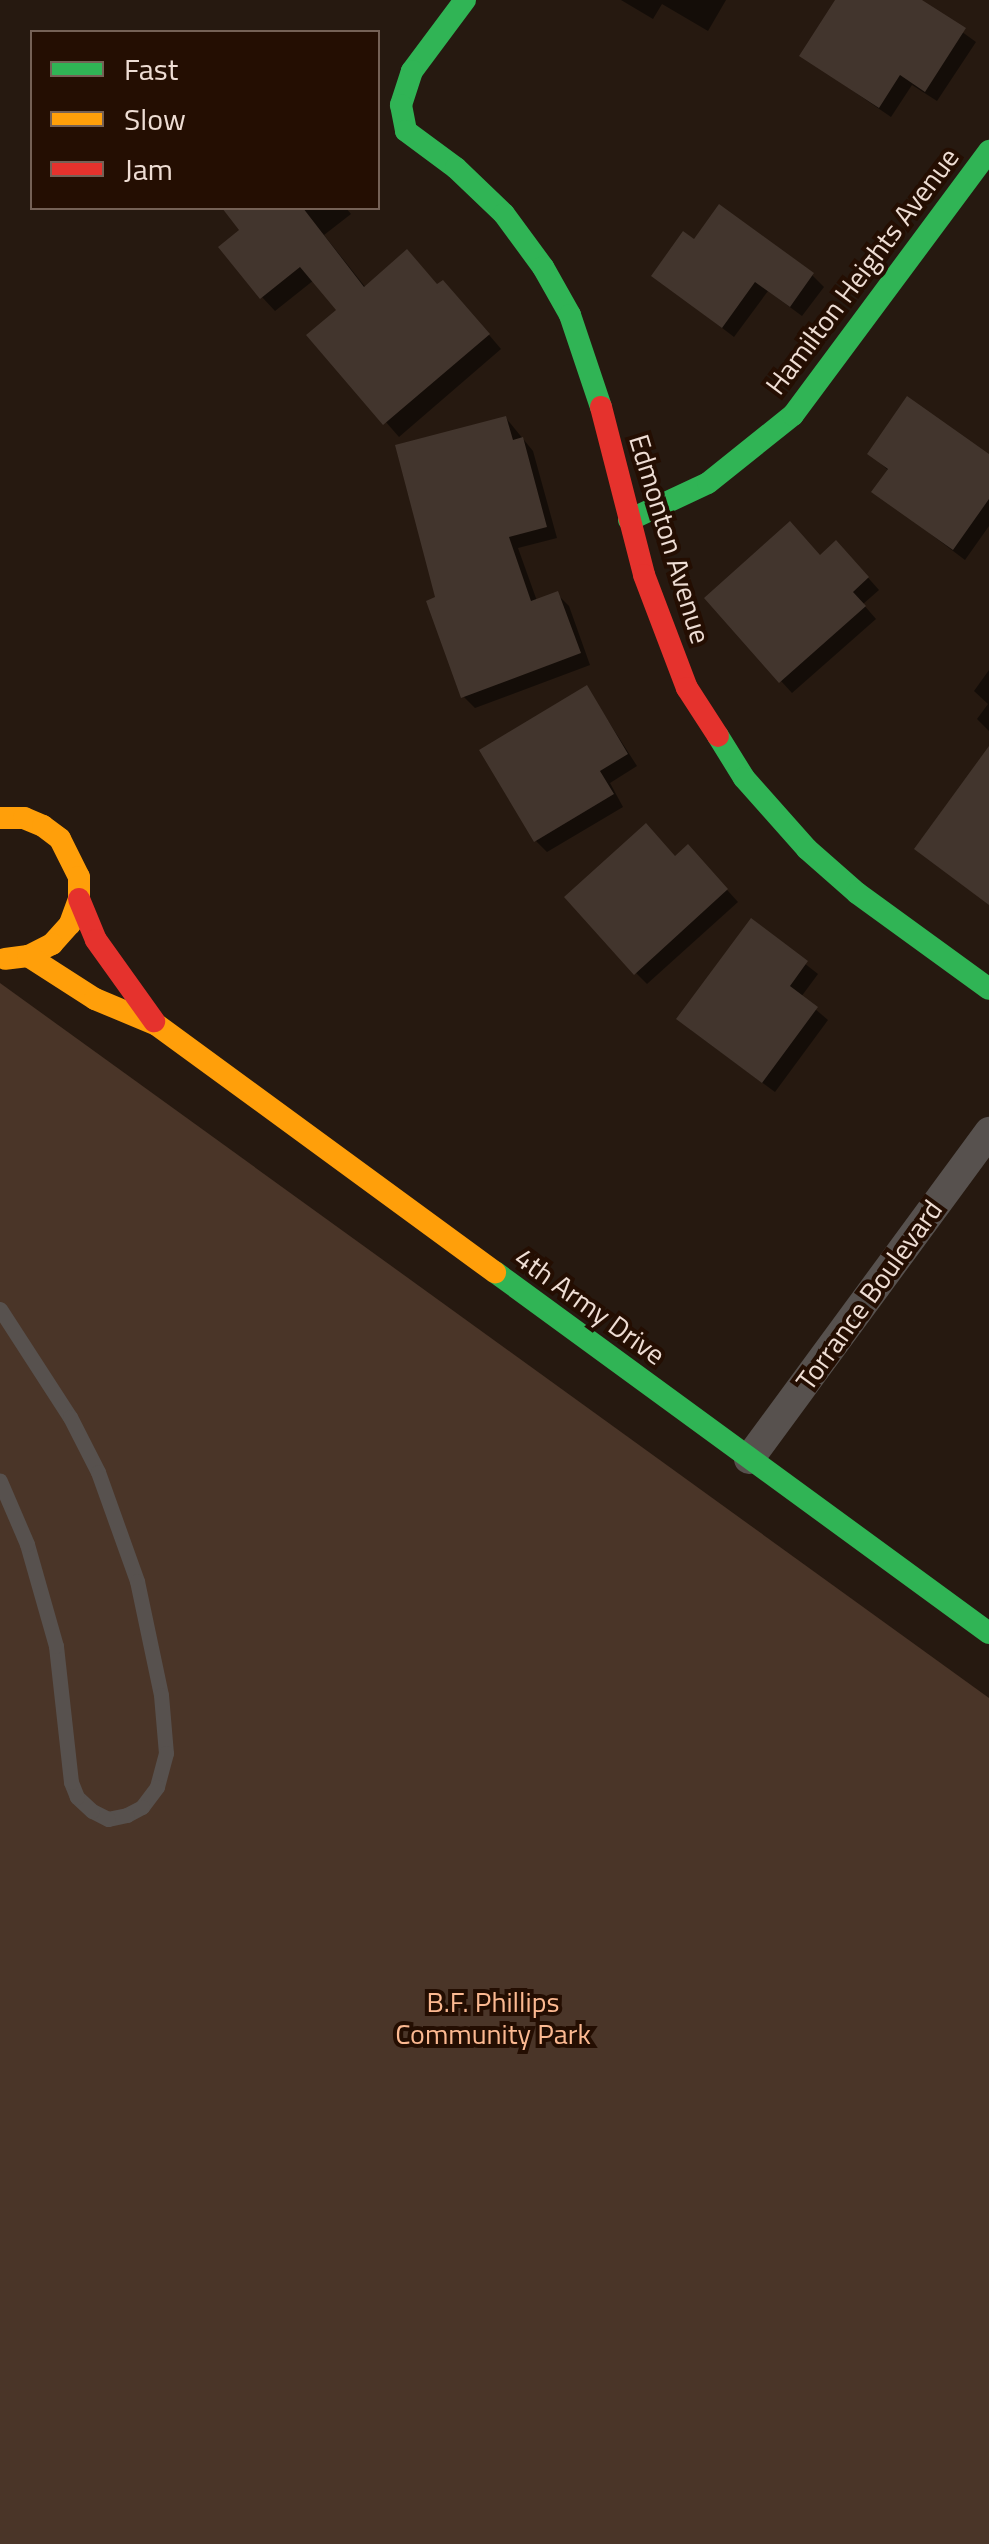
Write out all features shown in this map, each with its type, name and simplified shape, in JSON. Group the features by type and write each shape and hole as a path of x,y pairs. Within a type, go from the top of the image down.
{"street":[{"name":"Edmonton Avenue","path":"465,0 412,72 401,105 406,131 489,198 524,239 560,295 593,377 644,575 676,664 707,723 744,778 826,867 989,989"},
{"name":"Hamilton Heights Avenue","path":"630,520 708,483 793,414 989,151"},
{"name":"4th Army Drive","path":"1,817 34,822 60,839 79,877 79,898 96,940 157,1025"},
{"path":"16,958 52,944 70,924 79,898"},
{"name":"4th Army Drive","path":"16,958 95,1000 157,1025 989,1633"},
{"name":"Torrance Boulevard","path":"749,1459 989,1132"}],"lane":[{"path":"0,976 16,958"},
{"path":"0,1309 70,1416 98,1472 137,1581 154,1657 166,1753 157,1787 142,1806 126,1816 108,1819 92,1811 77,1797 71,1782 56,1646 27,1544 0,1481"}],"green space":[{"name":"B.F. Phillips Community Park","path":"0,983 989,1698 989,2544 0,2544"}],"building":[{"path":"835,0 922,0 966,28 925,92 900,75 879,108 799,56"},
{"path":"719,204 814,273 790,307 755,282 722,328 651,276 683,231 694,239"},
{"path":"224,210 305,210 364,287 407,249 437,284 443,280 490,334 383,425 306,335 336,310 300,267 260,299 218,247 239,230"},
{"path":"907,396 989,454 989,499 953,550 871,492 888,469 867,454"},
{"path":"506,416 513,440 523,437 547,527 509,537 531,601 558,591 581,653 461,698 426,601 435,597 395,445"},
{"path":"790,521 820,555 836,540 869,577 853,592 866,606 779,683 704,598"},
{"path":"587,685 628,754 600,771 614,794 534,842 479,750"},
{"path":"989,746 989,905 914,849"},
{"path":"646,823 675,856 688,844 728,889 634,975 564,897"},
{"path":"751,918 808,961 790,986 818,1007 762,1083 676,1019"}],"traffic: fast":[{"path":"465,0 412,71 401,105 406,131 456,168 504,214 543,267 570,315 601,407"},
{"path":"629,520 708,483 793,415 989,151"},
{"path":"718,736 744,778 807,849 857,893 989,989"},
{"path":"495,1272 989,1633"}],"traffic: slow":[{"path":"0,818 24,818 43,826 60,839 79,877 79,899 70,924 52,944 28,956 5,959"},
{"path":"28,956 95,999 157,1025 495,1272"}],"traffic: jam":[{"path":"601,407 644,575 687,688 718,736"},
{"path":"79,899 96,940 154,1021"}]}
